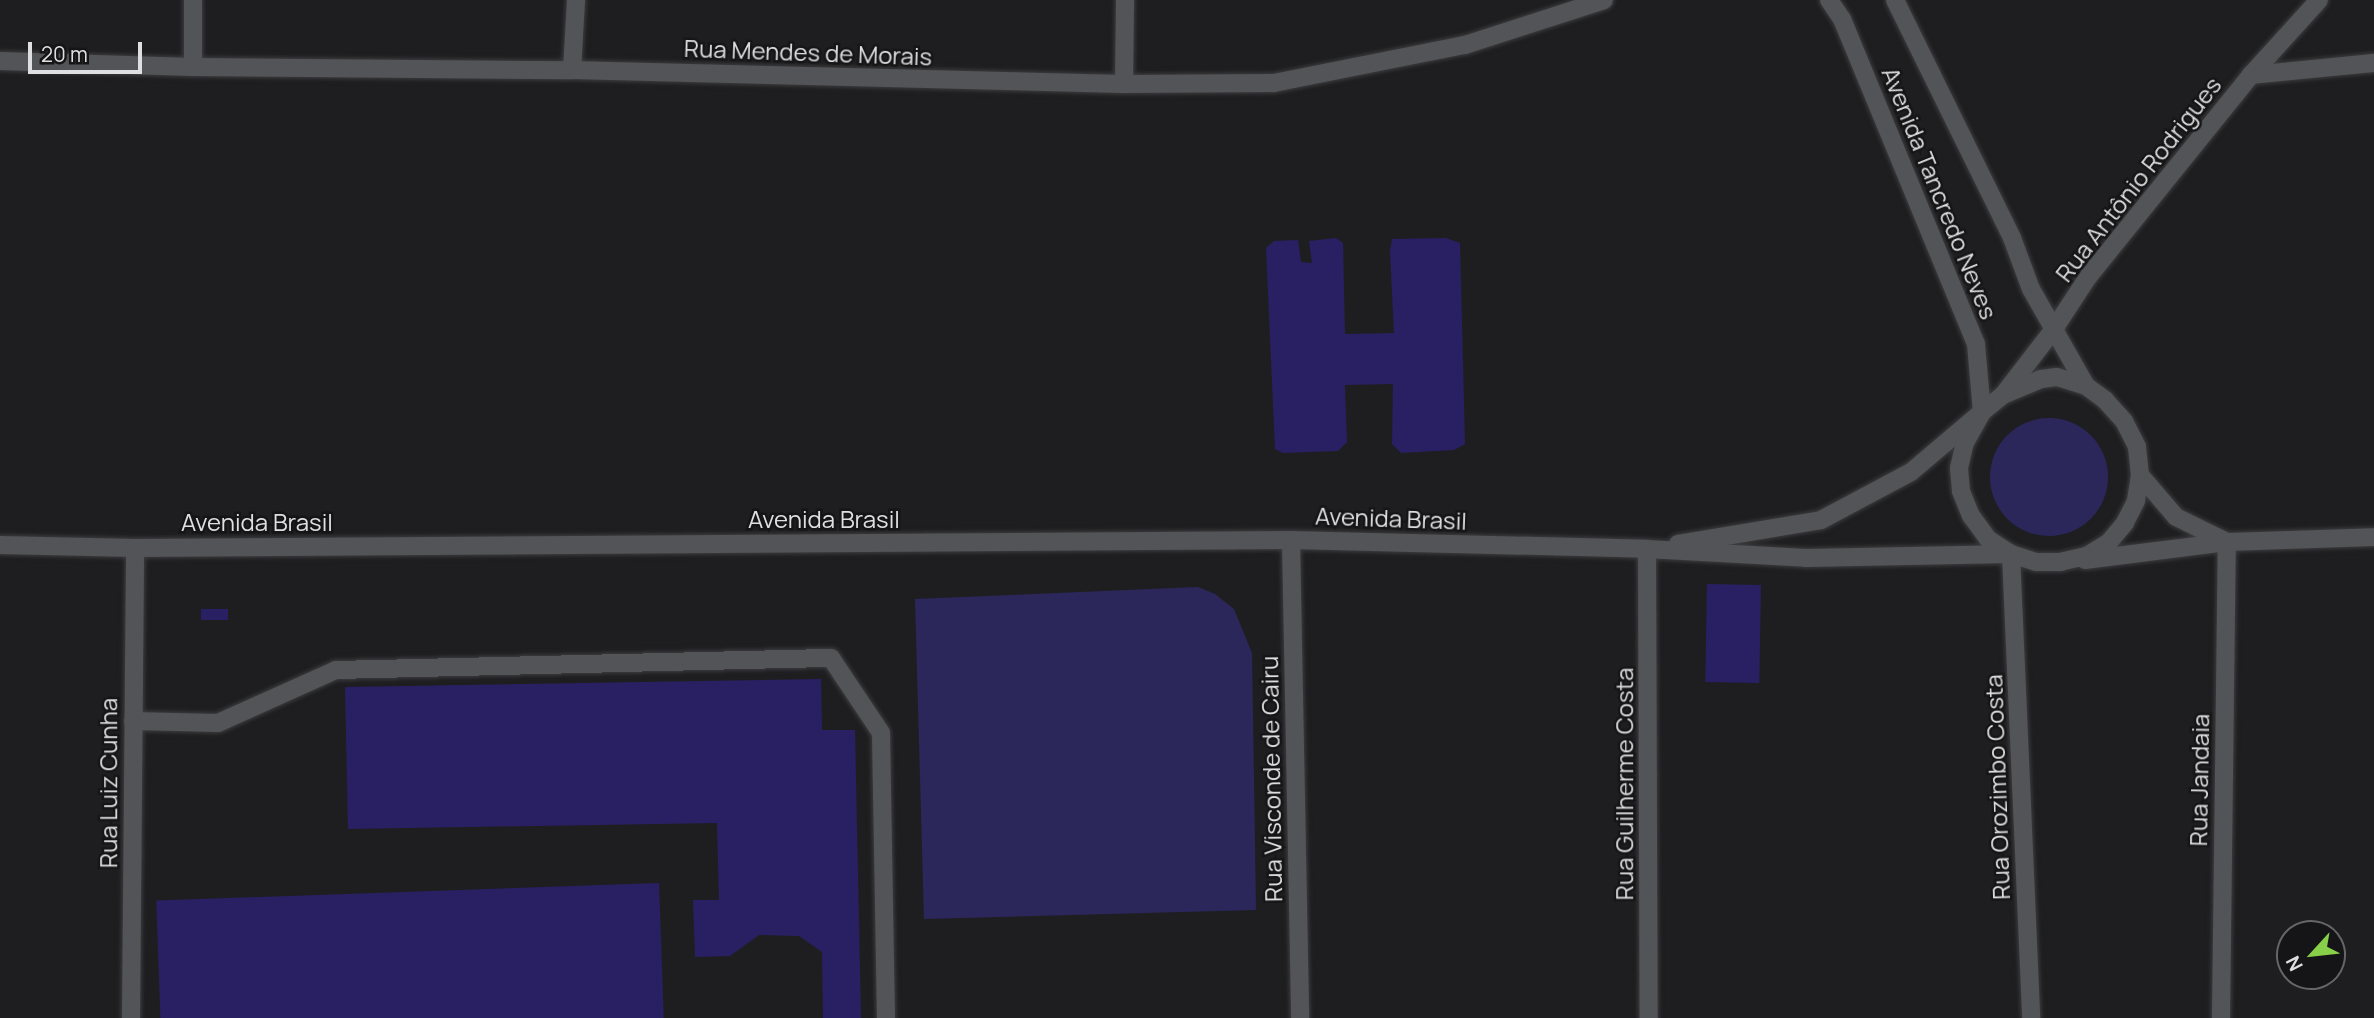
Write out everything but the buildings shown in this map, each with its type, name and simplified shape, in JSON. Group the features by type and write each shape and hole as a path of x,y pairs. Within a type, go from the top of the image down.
{"street":[{"path":"192,67 193,0"},
{"path":"572,70 576,0"},
{"path":"1124,85 1125,0"},
{"name":"Rua Mendes de Morais","path":"0,61 192,67 572,70 1124,85 1274,83 1465,45 1604,0"},
{"name":"Avenida Tancredo Neves","path":"1829,0 1842,19 1976,344 1982,412"},
{"name":"Avenida Tancredo Neves","path":"1895,0 2012,238 2031,289 2086,386"},
{"name":"Rua Antônio Rodrigues","path":"2003,395 2054,329 2088,277 2251,75 2319,0"},
{"path":"2251,75 2374,63"},
{"path":"1647,549 1821,520 1911,472 2003,395 2041,379 2057,377 2086,386 2105,400 2124,421 2137,447 2140,475 2136,500 2125,523 2108,542 2086,555 2061,562"},
{"path":"1982,412 1965,443 1959,468 1961,491 1971,516 1988,539 2011,554 2036,562 2061,562 2227,542 2374,537"},
{"path":"2140,475 2176,517 2227,542"},
{"name":"Avenida Brasil","path":"0,545 135,548 1291,540 1647,549"},
{"name":"Rua Visconde de Cairu","path":"1291,540 1300,1018"},
{"name":"Rua Jandaia","path":"2221,1018 2227,542"},
{"name":"Rua Luiz Cunha","path":"131,1018 135,548"},
{"path":"1647,549 1806,558 2011,554"},
{"name":"Rua Guilherme Costa","path":"1647,549 1649,1018"},
{"name":"Rua Orozimbo Costa","path":"2011,554 2031,1018"},
{"path":"133,721 218,723 337,670 831,658 881,733 886,1018"}],"shaded area":[{"path":"2049,418 2072,422 2091,435 2104,454 2108,477 2104,500 2091,519 2072,532 2049,536 2026,532 2007,519 1994,500 1990,477 1994,454 2007,435 2026,422"},
{"path":"1198,587 1215,594 1234,609 1252,653 1256,910 924,919 915,599"}]}
